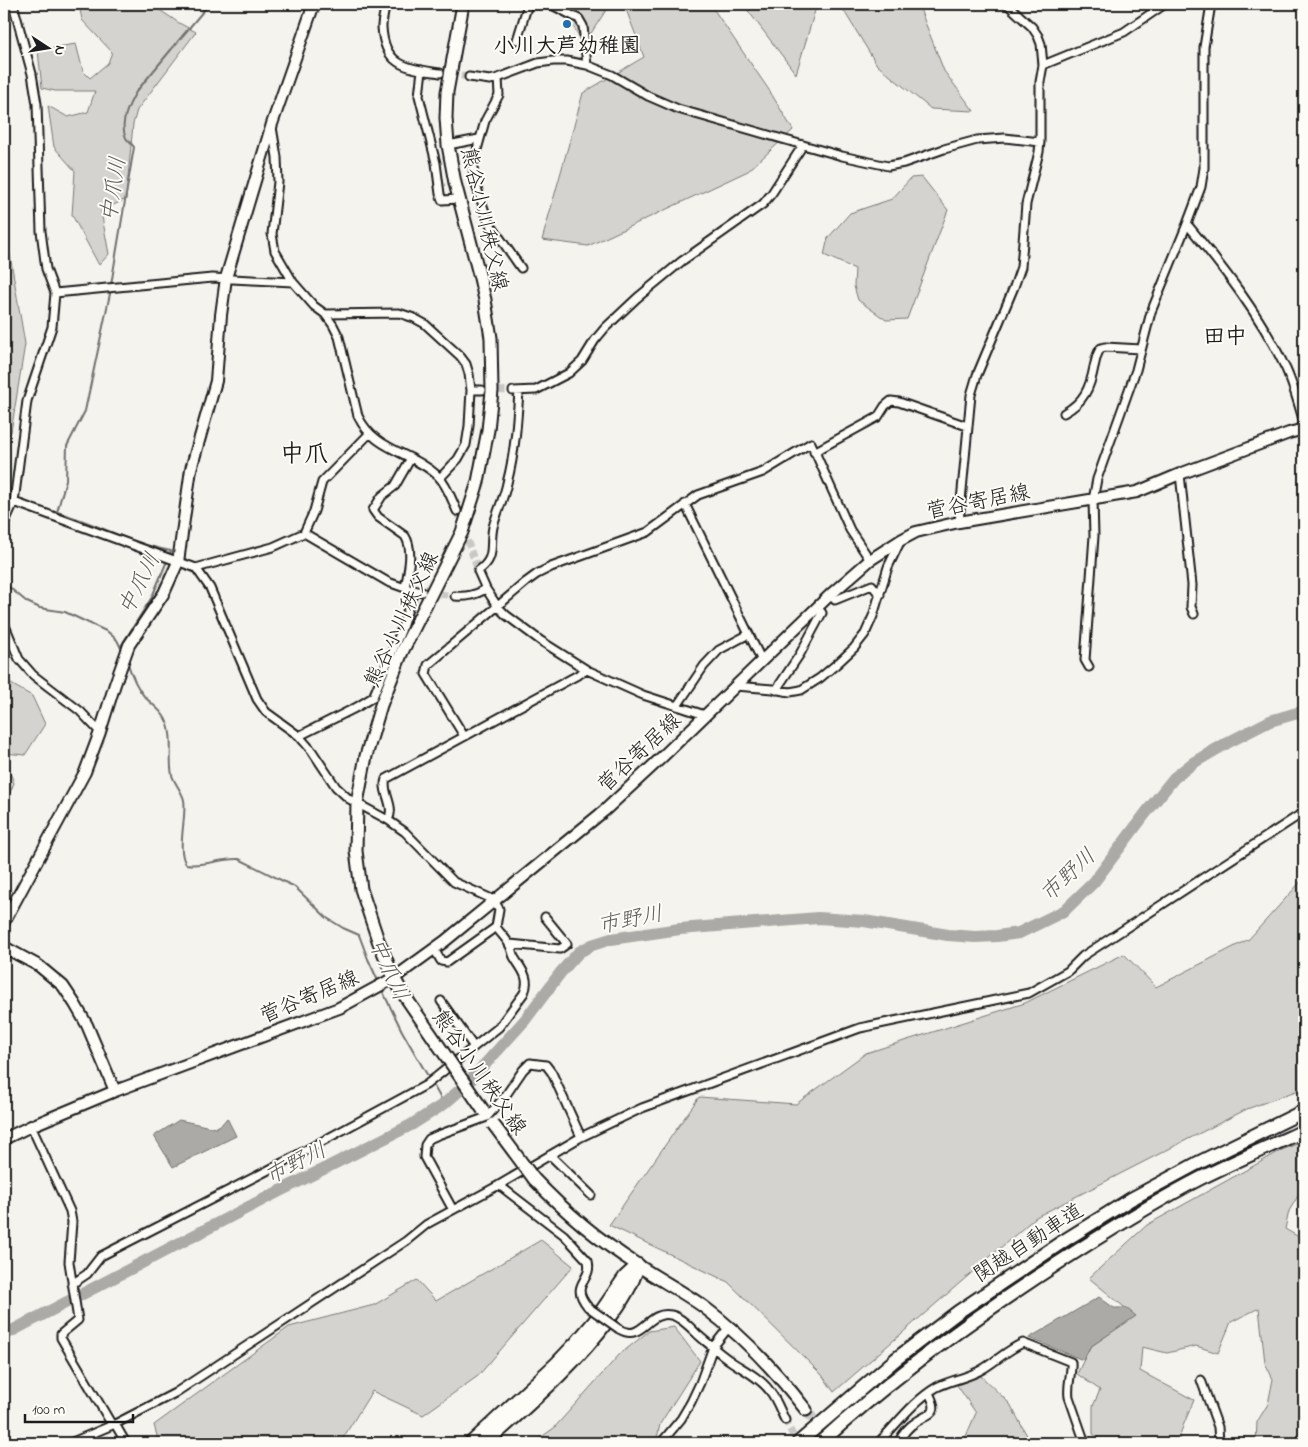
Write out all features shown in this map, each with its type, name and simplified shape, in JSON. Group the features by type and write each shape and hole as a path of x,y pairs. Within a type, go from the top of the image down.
{"highway":[{"name":"関越自動車道","path":"798,1443 861,1388 917,1343 958,1312 1062,1242 1131,1199 1196,1164 1304,1111"},
{"name":"関越自動車道","path":"820,1443 918,1361 1031,1280 1148,1207 1202,1178 1304,1131"},
{"path":"471,1443 577,1342 594,1322 625,1277 638,1266"},
{"path":"486,1443 554,1380 590,1343 620,1304 633,1282 638,1266"}],"main road":[{"path":"4,922 85,772 129,645 164,593 178,562 191,469 216,380 220,315 226,278 272,124 314,4"},
{"name":"熊谷小川秩父線","path":"463,4 447,92 446,118 448,145 459,199 480,278 491,338 492,391 488,430 478,482 462,532 402,652 382,705 366,756 357,803 356,851 361,888 378,940 402,992 488,1117 534,1179 577,1222 600,1240 695,1301 729,1327 770,1367 806,1410"},
{"name":"菅谷寄居線","path":"5,1137 115,1091 338,1008 394,978 434,949 604,811 830,595 870,560 916,532 959,522 1137,492 1180,474 1304,429"},
{"path":"4,947 39,966 63,986 87,1025 115,1091"}],"street":[{"path":"4,524 14,502 27,401 52,327 55,293 46,269 41,231 37,104 32,74 13,4"},
{"path":"385,4 382,24 383,37 386,48 392,56 405,67 440,73"},
{"path":"518,40 528,4"},
{"path":"550,4 579,19 583,26 587,65"},
{"path":"959,522 971,395 977,375 1021,266 1026,204 1040,142 1040,82 1043,65 1041,44 1036,32 1007,4"},
{"path":"1043,65 1124,32 1165,4"},
{"path":"1089,667 1085,660 1094,536 1093,500 1097,479 1136,370 1151,312 1200,187 1204,168 1204,47 1211,4"},
{"path":"469,76 490,80 538,63 553,61 567,61 587,65 612,75 648,96 678,109 842,156 888,166 904,163 944,148 977,140 1006,138 1040,142"},
{"path":"422,70 419,96 436,163 440,194 442,200 459,199"},
{"path":"498,78 499,95 485,121 475,157 475,182 484,213 495,234 520,268"},
{"path":"272,124 277,157 278,182 272,234 275,251 292,282 314,306 325,314 334,326 339,337 358,416 362,424 369,434 381,444 426,466 440,478 457,511"},
{"path":"448,145 479,139"},
{"path":"705,715 644,695 587,670 541,641 506,615 486,589 478,572 486,566 491,555 494,526 507,484 516,441 516,391 536,390 569,373 582,361 600,334 637,298 682,261 763,204 803,145"},
{"path":"1187,224 1246,299 1264,328 1286,369 1297,397 1304,429"},
{"path":"55,293 212,278 292,282"},
{"path":"325,314 399,313 425,324 460,356 466,364 471,390 466,444 458,459 440,478"},
{"path":"1064,413 1080,403 1092,376 1097,353 1101,348 1141,349"},
{"path":"471,390 482,390"},
{"path":"814,452 878,417 885,406 891,401 899,402 967,426"},
{"path":"14,502 196,568 273,547 304,533 314,511 322,482 369,434"},
{"path":"464,736 428,677 426,670 428,665 537,574 551,567 648,532 698,495 763,472 810,443 850,530 870,560"},
{"path":"404,588 409,554 407,540 405,536 372,510 382,496 395,486 411,458"},
{"path":"1180,474 1192,585 1191,607 1194,614"},
{"path":"686,504 762,661"},
{"path":"304,533 372,574 404,588 422,592"},
{"path":"735,686 790,692 801,690 820,678 839,662 854,648 864,634 873,616 888,567 902,540"},
{"path":"196,568 210,588 257,699 266,712 299,736 312,750 336,787 349,799 406,832 454,882 494,900 499,909 496,927 447,962 441,960 434,949"},
{"path":"830,595 836,600 872,585 880,595"},
{"path":"455,596 466,597 478,594 486,589"},
{"path":"299,736 373,696 401,632 414,590"},
{"path":"776,690 800,654 822,613 818,607"},
{"path":"4,623 19,659 33,675 80,711 100,732"},
{"path":"677,706 704,666 719,650 749,634"},
{"path":"388,820 391,814 384,784 386,779 587,670"},
{"path":"70,1443 113,1425 175,1392 406,1241 427,1224 581,1137 642,1108 860,1028 1029,993 1068,971 1083,956 1304,812"},
{"path":"510,944 560,949 568,944 545,917"},
{"path":"72,1286 87,1274 101,1256 284,1162 426,1085 499,1027 527,988 527,979 513,955 510,944 496,927"},
{"path":"441,1001 474,1047"},
{"path":"453,1210 424,1157 425,1145 430,1139 438,1135 488,1117 530,1063 546,1065 552,1073 581,1137"},
{"path":"31,1126 70,1211 72,1222 69,1262 78,1320 61,1334 61,1338 113,1425 126,1443"},
{"path":"550,1155 591,1194"},
{"path":"499,1185 564,1235 588,1261 589,1271 580,1286 582,1299 588,1307 624,1332 638,1332 654,1317 671,1315 679,1318 713,1348 751,1374 769,1390 785,1420"},
{"path":"661,1443 681,1419 691,1402 713,1348 729,1327"},
{"path":"878,1443 894,1428 916,1402 929,1393 942,1385 980,1371 1023,1343 1071,1362 1069,1397 1085,1443"},
{"path":"1201,1380 1218,1427 1219,1443"},
{"path":"898,1443 909,1427 931,1414 934,1402 929,1393"}],"shaded area":[{"path":"79,4 151,4 196,32 137,110 133,124 126,199 101,211 109,254 99,265 72,215 75,171 54,147 48,106 68,117 88,112 95,91 55,91 42,88 38,50 76,44 83,71 90,78 108,63 112,52 82,20"},
{"path":"559,4 610,4 584,44"},
{"path":"624,4 710,4 769,90 793,130 748,171 588,246 542,240 583,93 644,57"},
{"path":"743,4 817,4 796,74"},
{"path":"824,4 918,4 944,71 974,111 931,109 877,65 841,6"},
{"path":"922,177 948,210 907,319 886,320 858,300 854,286 855,269 824,255 828,238 850,213 892,199 911,178"},
{"path":"4,230 7,237 25,344 11,432 4,439"},
{"path":"4,680 32,696 45,724 25,755 4,753"},
{"path":"4,756 14,783 4,807"},
{"path":"1304,878 1304,1088 1247,1109 1036,1217 834,1392 822,1375 728,1282 609,1225 699,1097 796,1104 866,1053 1025,1003 1124,954 1156,987 1249,939"},
{"path":"227,1118 236,1136 173,1167 154,1136 179,1120 215,1128"},
{"path":"1304,1141 1304,1186 1289,1211 1285,1229 1304,1240 1304,1443 1256,1443 1257,1422 1268,1404 1273,1379 1265,1363 1259,1308 1231,1322 1218,1353 1196,1346 1167,1353 1142,1347 1140,1371 1194,1400 1178,1443 1106,1443 1093,1434 1093,1406 1100,1390 1077,1374 1090,1347 1135,1316 1089,1278 1147,1225 1282,1150"},
{"path":"541,1240 573,1266 478,1376 423,1415 372,1391 340,1443 159,1443 154,1425 289,1327 374,1305 417,1280 436,1301"},
{"path":"1099,1297 1114,1308 1126,1308 1136,1316 1090,1347 1083,1360 1029,1338"},
{"path":"674,1327 700,1361 660,1424 656,1443 533,1443 554,1428 619,1355 649,1331"},
{"path":"981,1376 1010,1404 1031,1443 963,1443 976,1413 957,1385"}],"waterway":[{"name":"中爪川","path":"111,285 134,147 126,138 124,132 124,120 130,102 136,92 209,4"},
{"name":"中爪川","path":"111,289 85,411 67,446 66,480 57,512 142,544 171,551 169,556"},
{"name":"中爪川","path":"121,646 152,597 167,561"},
{"path":"4,583 27,602 40,608 65,612 108,632 117,640 122,650"},
{"name":"中爪川","path":"127,661 138,688 163,715 168,725 171,739 172,775 182,793 185,807 182,850 186,864 193,865 239,859 295,887 327,918 359,935 379,983"},
{"name":"市野川","path":"4,1335 266,1198 411,1125 444,1104 468,1083 525,1020 561,972 579,952 592,945 611,939 680,929 818,918 864,921 948,935 975,937 1019,933 1064,911 1094,882 1174,778 1193,763 1270,721 1304,711"},
{"name":"中爪川","path":"382,990 402,1031 444,1104"}],"tunnel":[{"path":"440,73 469,77"},
{"path":"488,390 513,391"},
{"path":"457,511 478,571"},
{"path":"430,593 455,596"},
{"path":"806,1410 831,1443"},
{"path":"785,1420 797,1443"}],"place":[{"name":"小川大芦幼稚園","path":"567,24"}],"district":[{"name":"田中","path":"1225,335"},
{"name":"中爪","path":"304,453"}]}
